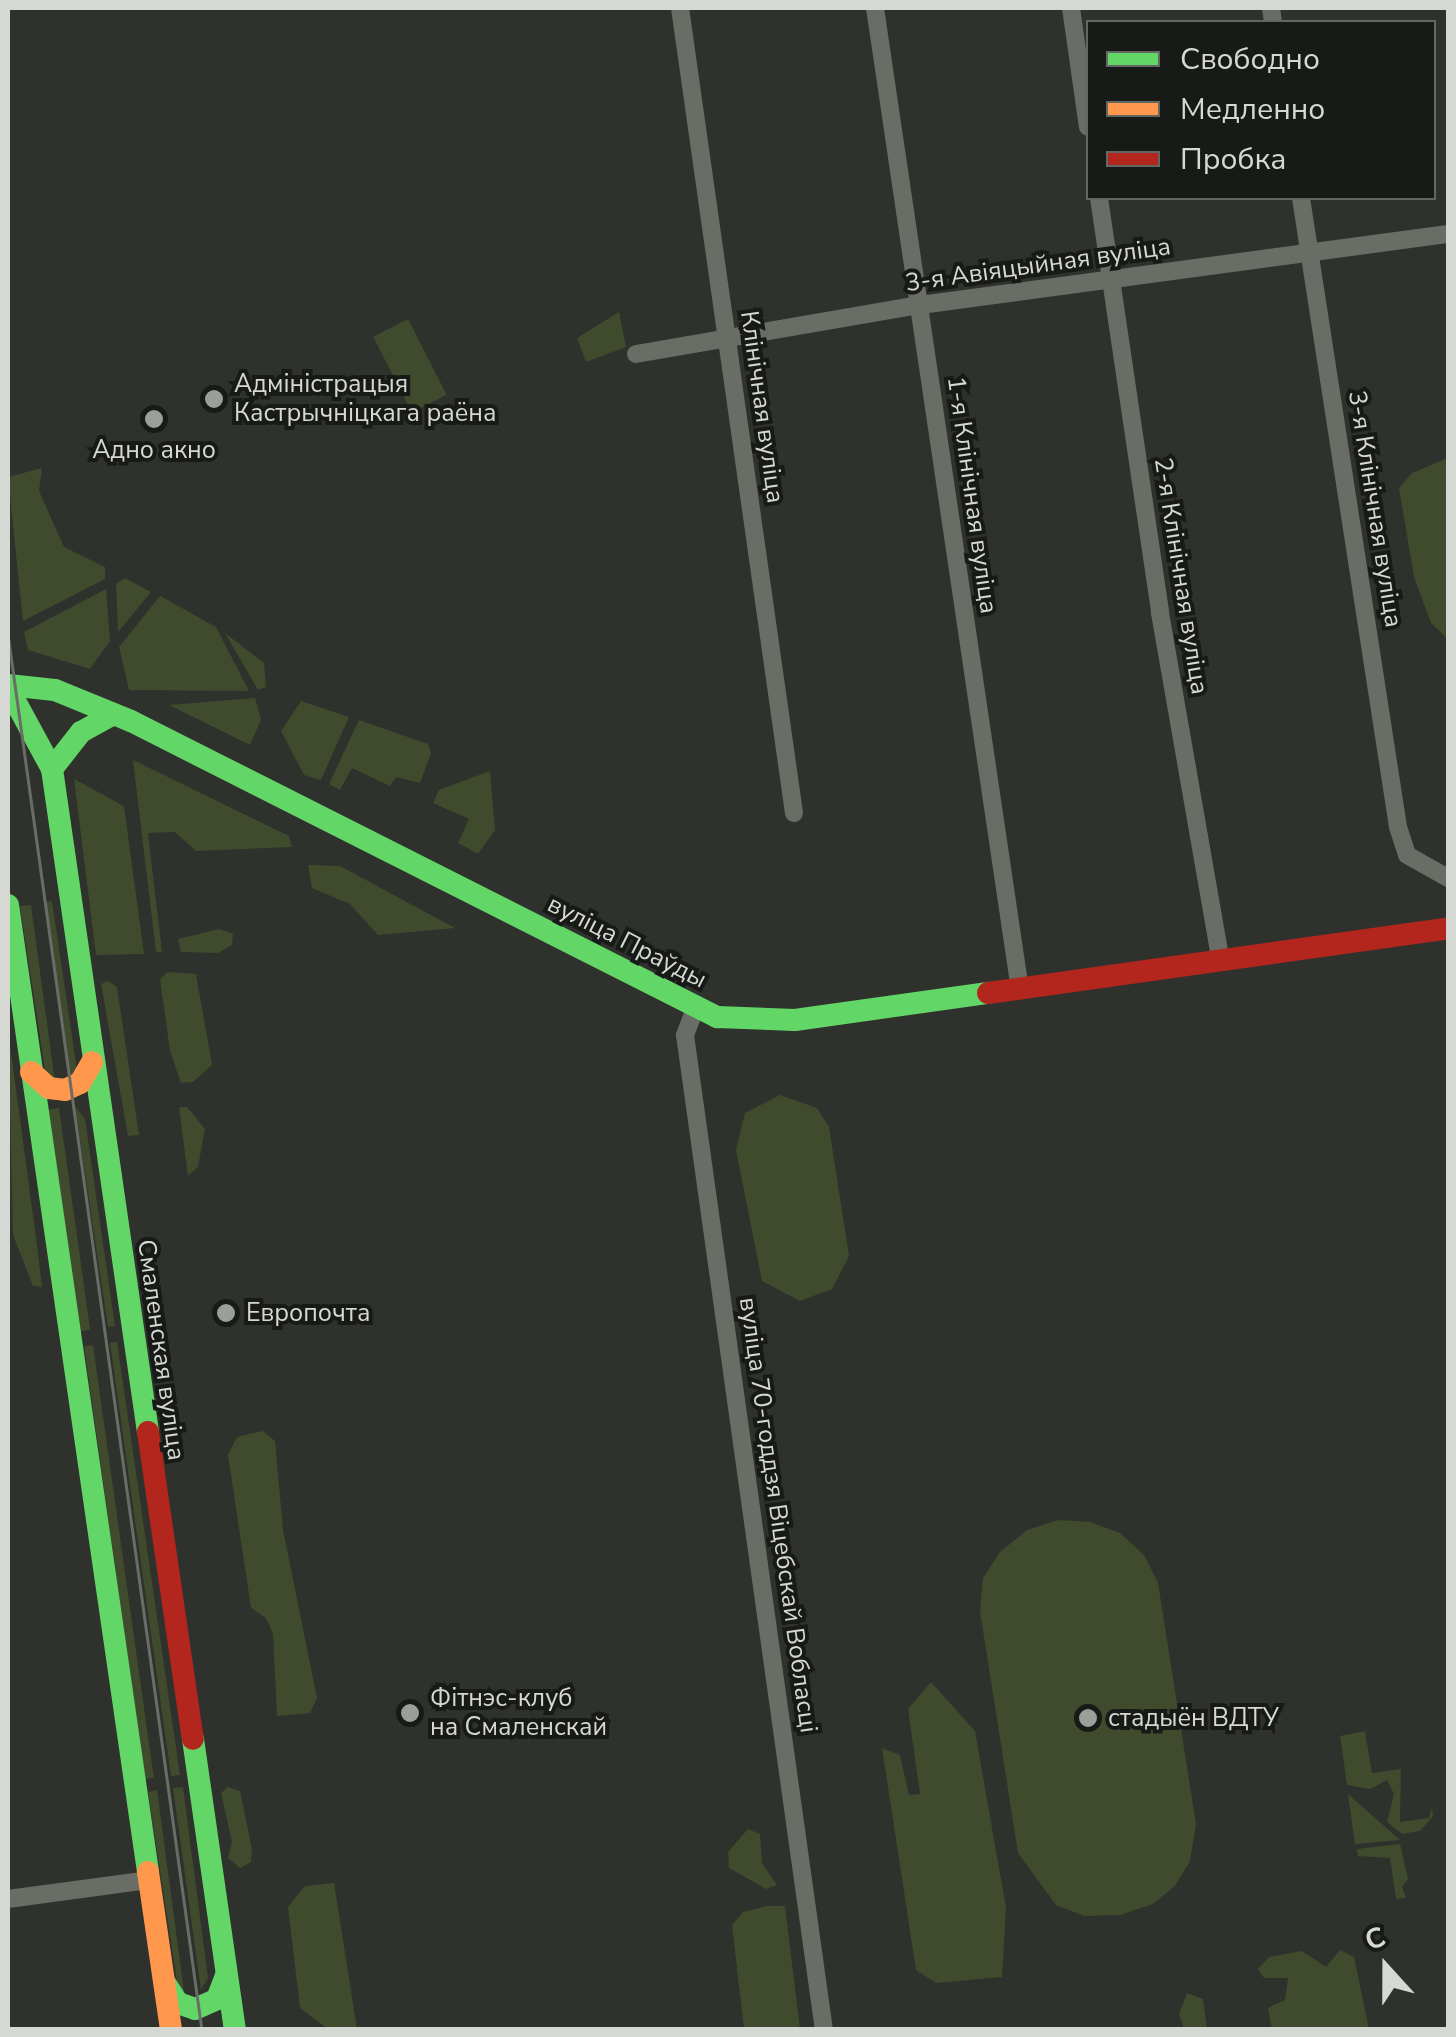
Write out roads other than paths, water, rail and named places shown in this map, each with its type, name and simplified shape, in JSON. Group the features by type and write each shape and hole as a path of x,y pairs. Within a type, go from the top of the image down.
{"main road":[{"name":"вуліца Праўды","path":"8,686 55,690 113,714 695,1008 737,1020 795,1020 1448,928"},
{"name":"Смаленская вуліца","path":"8,686 52,770 233,2030"},
{"path":"52,770 81,732 113,714"},
{"path":"8,905 170,2030"},
{"path":"31,1072 48,1088 65,1090 85,1077 92,1062"},
{"path":"38,1125 52,1106 67,1100 82,1102 100,1118"},
{"path":"164,1982 178,2004 203,2008 222,1992 226,1976"},
{"path":"180,2030 204,2018 233,2030"}],"street":[{"name":"Клінічная вуліца","path":"680,8 794,813"},
{"name":"1-я Клінічная вуліца","path":"876,8 1020,990"},
{"path":"1071,8 1086,113"},
{"name":"2-я Клінічная вуліца","path":"1099,200 1222,960"},
{"name":"3-я Клінічная вуліца","path":"1301,200 1398,827 1407,855 1448,878"},
{"name":"3-я Авіяцыйная вуліца","path":"636,354 920,306 1448,234"},
{"name":"вуліца 70-годдзя Віцебскай Вобласці","path":"695,1008 685,1035 824,2030"},
{"path":"8,1898 148,1880"}],"tram line":[{"path":"8,634 202,2030"}],"place":[{"name":"Адміністрацыя Кастрычніцкага раёна","path":"214,399"},
{"name":"Адно акно","path":"154,419"},
{"name":"Европочта","path":"226,1313"},
{"name":"Фітнэс-клуб на Смаленскай","path":"410,1713"},
{"name":"стадыён ВДТУ","path":"1088,1718"}]}
